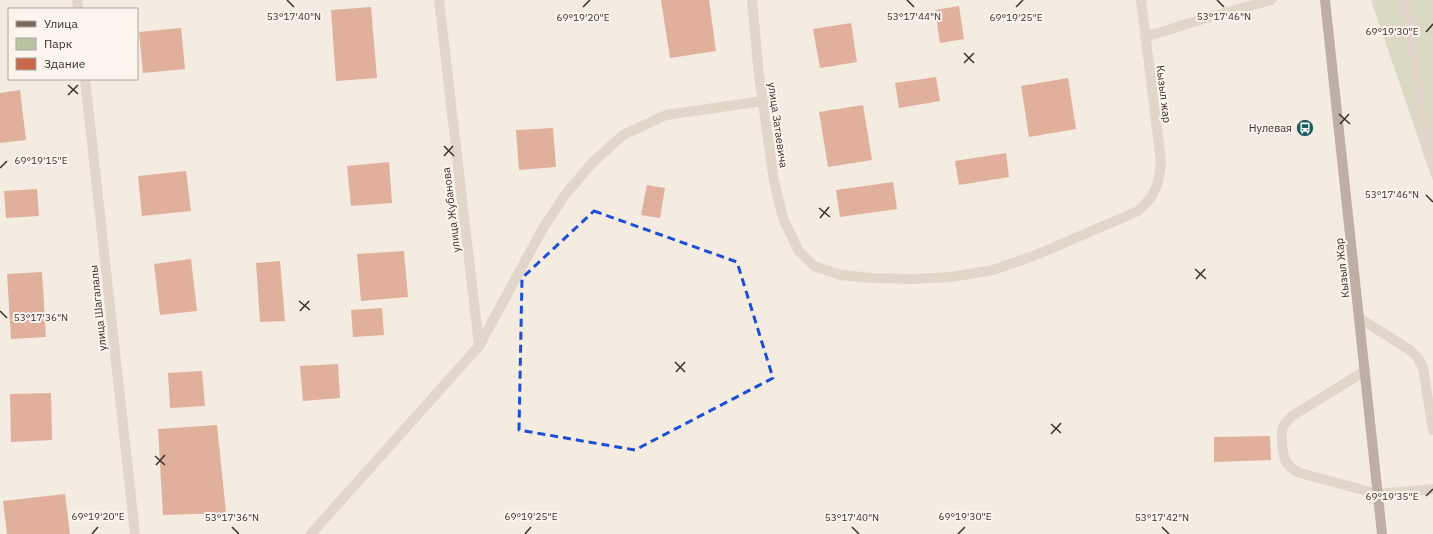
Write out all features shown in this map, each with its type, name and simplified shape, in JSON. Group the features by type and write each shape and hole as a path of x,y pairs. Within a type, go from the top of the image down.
{"main road":[{"name":"Кызыл Жар","path":"1325,0 1382,534"}],"street":[{"name":"улица Жубанова","path":"439,0 479,346"},
{"name":"улица Затаевича","path":"752,0 759,75 774,181 783,218 798,250 814,266 840,275 912,279 951,277 994,270 1036,256 1138,211 1148,202 1156,190"},
{"name":"Кызыл жар","path":"1141,0 1161,161 1160,175 1156,190"},
{"path":"1145,37 1271,0"},
{"path":"1405,0 1428,154 1433,166"},
{"name":"улица Шагалалы","path":"85,80 135,534"},
{"path":"310,534 479,346 542,230 565,195 592,163 623,135 666,114 763,101"},
{"path":"1359,318 1410,350 1418,358 1423,368 1433,430"},
{"path":"1365,371 1292,416 1288,420 1282,430 1282,453 1288,465 1300,474 1378,494 1433,490"}],"highlighted area":[{"path":"594,211 737,262 773,378 635,450 519,430 522,278"}],"green space":[{"path":"1371,0 1433,0 1433,181"}],"building":[{"path":"661,0 709,0 716,51 670,58"},
{"path":"959,6 964,39 940,43 935,10"},
{"path":"371,7 377,78 336,81 331,10"},
{"path":"851,23 857,62 820,68 813,29"},
{"path":"181,28 185,69 143,73 139,32"},
{"path":"936,77 940,101 899,108 895,83"},
{"path":"1068,78 1076,129 1029,137 1021,86"},
{"path":"20,90 26,140 0,143 0,93"},
{"path":"863,105 872,160 828,167 819,112"},
{"path":"553,128 556,167 519,170 516,130"},
{"path":"1006,153 1009,177 959,185 955,161"},
{"path":"389,162 392,203 351,206 347,166"},
{"path":"186,171 191,211 142,216 138,176"},
{"path":"893,182 897,209 840,217 836,190"},
{"path":"647,185 665,188 660,218 641,215"},
{"path":"37,189 39,216 6,218 4,191"},
{"path":"404,251 408,297 361,301 357,254"},
{"path":"191,259 197,311 160,315 154,264"},
{"path":"280,261 285,321 260,322 256,263"},
{"path":"42,272 46,337 11,339 7,274"},
{"path":"382,308 384,335 353,337 351,310"},
{"path":"338,364 340,398 303,401 300,366"},
{"path":"202,371 205,406 170,408 168,373"},
{"path":"51,393 52,440 11,442 10,394"},
{"path":"217,425 226,513 163,515 158,429"},
{"path":"1270,436 1271,460 1214,462 1214,437"},
{"path":"65,494 70,534 7,534 3,501"}],"place":[{"name":"Нулевая","path":"1305,128"}]}
